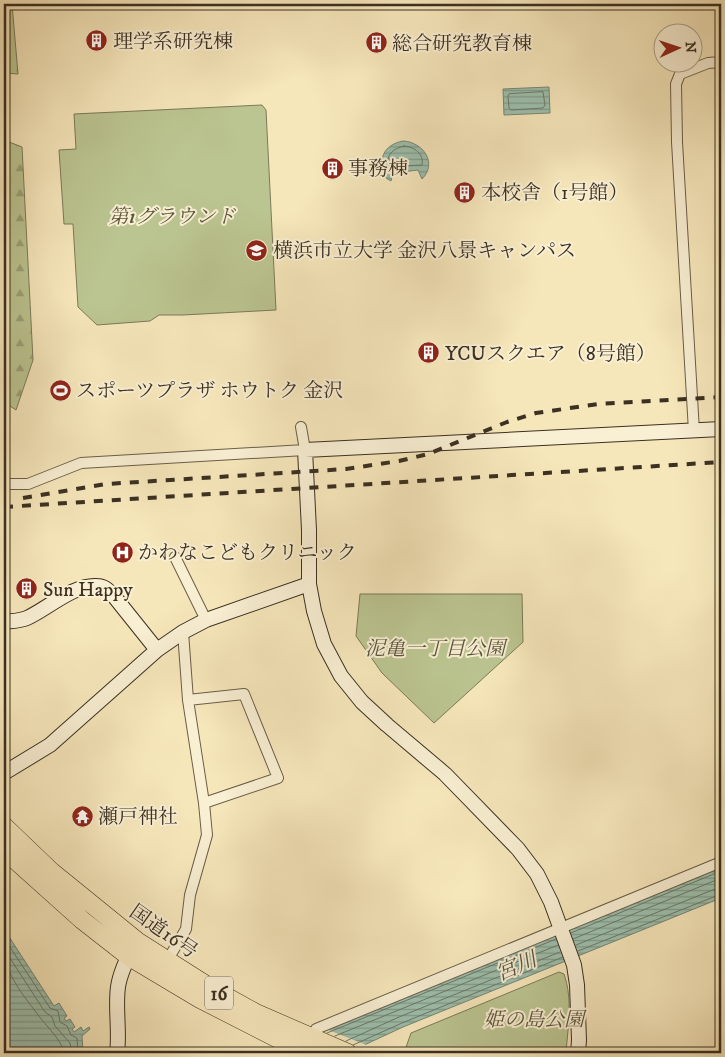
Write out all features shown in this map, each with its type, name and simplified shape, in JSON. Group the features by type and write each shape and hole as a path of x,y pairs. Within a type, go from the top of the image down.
{"highway":[{"name":"国道16号","path":"4,826 52,872 136,941 210,988 256,1013 312,1040 348,1053"},
{"name":"国道16号","path":"4,850 56,897 128,956 200,999 288,1044 312,1040"}],"street":[{"path":"694,431 677,142 676,84 680,74 708,63 721,62"},
{"path":"301,427 305,450 309,530 309,584 314,611 324,644 341,676 362,702 446,774 518,849 537,874 551,902 573,962 577,985 578,1053"},
{"path":"4,484 28,484 81,463 721,429"},
{"path":"174,557 206,620"},
{"path":"4,773 50,745 157,650 182,632 206,620 309,584"},
{"path":"4,622 25,618 76,590 89,586 98,586 106,588 113,595 157,650"},
{"path":"167,961 186,929 190,895 207,835 188,700 182,632"},
{"path":"188,700 244,694 278,778 204,803"},
{"path":"312,1040 721,862"},
{"path":"117,1053 118,986 128,956 136,941"}],"green space":[{"path":"4,4 12,4 18,74 4,73"},
{"name":"第1グラウンド","path":"262,105 266,110 276,310 159,315 150,321 97,325 78,307 73,224 64,224 59,150 76,149 74,114"},
{"path":"4,140 22,147 33,360 16,410 4,402"},
{"name":"泥亀一丁目公園","path":"360,594 522,594 523,642 434,723 382,673 356,636"},
{"name":"姫の島公園","path":"559,972 564,974 568,994 569,1013 566,1053 404,1053 411,1033"}],"water":[{"path":"549,87 550,113 504,115 503,89"},
{"path":"403,141 417,145 426,154 429,166 427,173 422,179 418,170 393,173 391,181 386,178 382,165 384,154 391,146"},
{"name":"宮川","path":"721,866 721,898 403,1027 347,1053 268,1053 270,1051"},
{"path":"4,929 54,1006 59,1003 67,1016 64,1018 66,1021 70,1019 75,1027 72,1029 74,1032 81,1027 83,1031 89,1027 90,1029 82,1036 83,1053 4,1053"}],"pier":[{"path":"326,1029 369,1046 353,1053 276,1053 270,1051"}],"railway":[{"path":"23,498 106,484 346,469 399,461 428,454 507,422 536,413 598,404 721,397"},
{"path":"4,507 721,462"}],"place":[{"name":"理学系研究棟","path":"97,41"},
{"name":"総合研究教育棟","path":"376,43"},
{"name":"事務棟","path":"332,168"},
{"name":"本校舎（1号館）","path":"465,192"},
{"name":"横浜市立大学 金沢八景キャンパス","path":"257,250"},
{"name":"YCUスクエア（8号館）","path":"429,353"},
{"name":"スポーツプラザ ホウトク 金沢","path":"60,390"},
{"name":"かわなこどもクリニック","path":"122,552"},
{"name":"Sun Happy","path":"27,589"},
{"name":"瀬戸神社","path":"82,816"}]}
